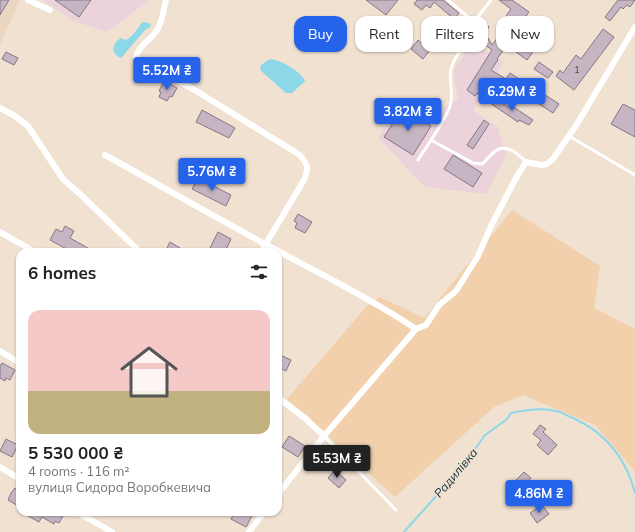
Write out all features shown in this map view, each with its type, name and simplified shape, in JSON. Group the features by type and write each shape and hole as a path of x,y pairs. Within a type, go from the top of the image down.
{"street":[{"path":"28,0 50,10"},
{"path":"166,0 161,22 157,31 137,52 136,57 193,89 300,155 306,163 307,172 304,180 264,248"},
{"path":"282,489 324,436 416,328 426,325 439,305 456,291 478,256 492,224 526,162 535,165 547,164 553,159 569,136 635,27"},
{"path":"0,108 15,116 28,126 63,180 81,195 136,248"},
{"path":"105,155 273,248"},
{"path":"0,232 28,248"},
{"path":"282,253 388,310 416,328"},
{"path":"0,351 16,361"},
{"path":"282,401 305,418 324,436"},
{"path":"0,467 16,476"},
{"path":"84,516 112,532"},
{"path":"249,532 261,516"}],"lane":[{"path":"448,0 467,16"},
{"path":"479,16 491,0"},
{"path":"418,160 450,106 452,97 450,84 451,71 453,63 460,52"},
{"path":"569,136 635,175"},
{"path":"431,140 473,163 482,164 498,149 506,148 518,154 526,162"},
{"path":"324,436 396,510"}],"shaded area":[{"path":"0,0 20,0 0,45"},
{"path":"43,0 149,0 107,32 73,21"},
{"path":"466,52 488,52 504,63 473,110 498,127 506,155 486,194 425,187 378,138 403,98 436,112 458,99 453,72"},
{"path":"512,210 600,266 594,308 635,329 635,474 633,469 595,425 523,395 494,407 395,497 287,399 366,307 380,297 424,318"}],"water":[{"path":"143,22 149,23 151,25 150,27 145,30 121,58 115,54 115,43 121,38 126,40 128,39"},
{"path":"270,59 279,61 290,67 300,74 305,81 292,93 286,93 260,70 261,65"}],"building":[{"path":"0,0 9,0 0,15"},
{"path":"55,0 91,0 79,17"},
{"path":"366,0 398,0 386,15"},
{"path":"417,0 443,0 459,13 456,16 450,16 434,2 430,8 426,5 422,10 414,4"},
{"path":"499,0 512,0 529,12 526,16 506,16 511,9"},
{"path":"618,0 635,0 630,7 627,5 623,9 621,7 610,21 605,17"},
{"path":"603,29 614,37 574,90 556,76 560,70 563,73 576,55 581,59"},
{"path":"488,38 492,45 496,40 496,52 502,52 491,70 506,79 510,73 528,85 519,95 494,79 486,90 491,94 488,99 477,93 475,96 467,90 492,50 488,47"},
{"path":"418,40 421,42 421,52 428,52 423,59 413,51 413,46"},
{"path":"6,52 18,58 14,65 2,59"},
{"path":"516,52 533,52 527,60"},
{"path":"539,62 553,72 548,78 534,69"},
{"path":"164,81 177,88 172,97 170,96 167,101 159,97 161,92 159,91"},
{"path":"539,91 559,104 553,113 533,100"},
{"path":"493,98 510,108 512,106 533,120 529,125 519,120 518,122 490,103"},
{"path":"623,104 635,110 635,137 611,124"},
{"path":"403,108 431,126 413,155 384,137"},
{"path":"202,110 235,128 229,138 196,122"},
{"path":"484,120 489,124 473,149 467,145"},
{"path":"453,155 482,173 473,187 444,169"},
{"path":"198,178 231,195 226,206 192,189"},
{"path":"298,214 312,222 305,233 295,228 297,223 294,221"},
{"path":"65,226 74,231 70,238 88,248 65,248 50,240 56,229 62,232"},
{"path":"218,232 231,239 227,248 210,248"},
{"path":"170,242 180,248 167,248"},
{"path":"282,356 291,360 286,371 282,369"},
{"path":"2,363 15,370 10,380 6,378 5,381 0,378 0,366"},
{"path":"540,425 546,429 543,432 557,445 548,455 537,445 541,440 533,434"},
{"path":"289,436 305,446 298,457 282,447"},
{"path":"6,439 16,444 16,449 12,457 0,451"},
{"path":"335,470 346,480 339,488 328,478"},
{"path":"524,472 531,478 519,491 512,484"},
{"path":"16,489 16,505 8,500 11,493"},
{"path":"542,505 549,514 537,523 530,513"},
{"path":"28,516 63,516 59,523 55,521 54,524 42,517 39,522"},
{"path":"233,516 252,516 246,527 231,519"}],"waterway":[{"name":"Радилівка","path":"404,532 438,494 445,482 456,476 485,435 506,420 511,413 522,411 534,409 551,410 573,418 595,431 605,439 620,458 631,480 635,493"}]}
